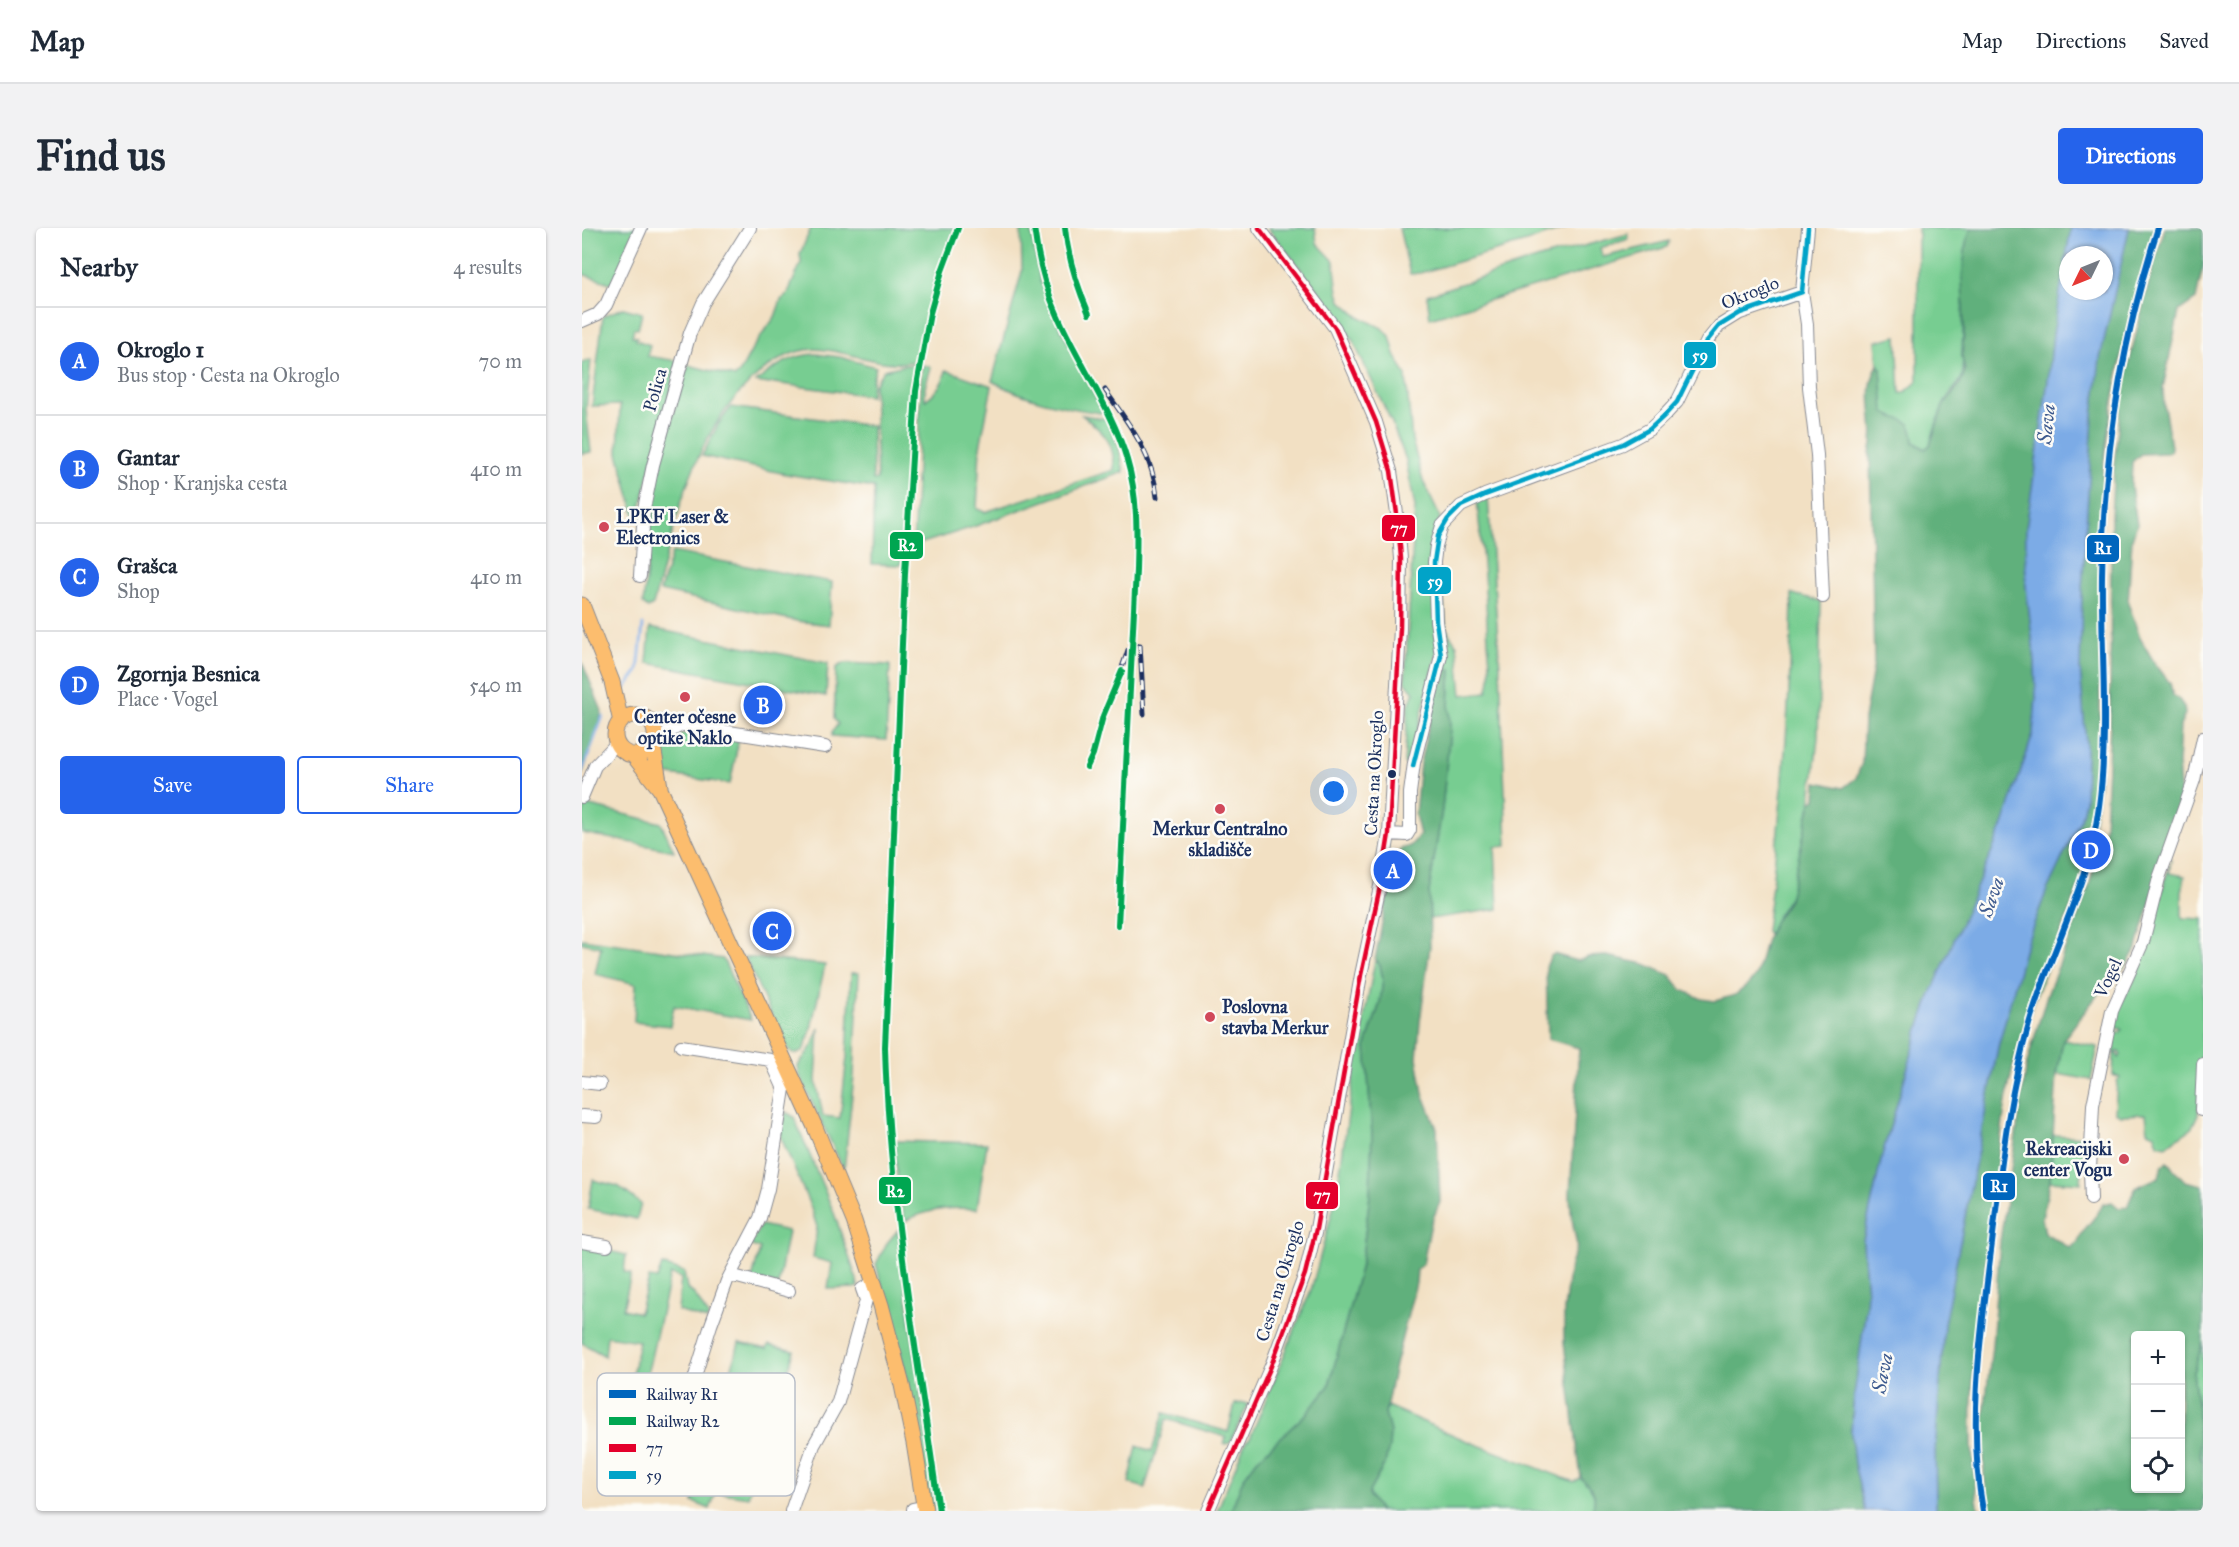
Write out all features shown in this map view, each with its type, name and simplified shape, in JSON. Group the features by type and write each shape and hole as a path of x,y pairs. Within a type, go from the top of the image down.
{"main road":[{"path":"582,605 612,682 634,719 653,726 660,789"},
{"path":"634,719 616,732 617,743 623,751 633,755 660,789 788,1083 839,1182 867,1290 902,1385 914,1443 919,1509"},
{"path":"633,755 644,753 654,743"}],"street":[{"path":"582,321 597,314 606,305 641,228"},
{"name":"Polica","path":"640,576 644,509 653,465 690,333 703,303 750,228"},
{"name":"Cesta na Okroglo","path":"1208,1511 1271,1366 1305,1274 1323,1191 1361,975 1389,834 1401,628 1401,559 1391,471 1376,422 1335,328 1258,228"},
{"name":"Okroglo","path":"1389,834 1407,835 1410,830 1410,792 1414,763 1441,656 1436,621 1434,562 1442,526 1461,506 1623,444 1650,429 1677,402 1707,341 1719,326 1740,313 1802,292 1808,228"},
{"path":"1802,292 1807,324 1809,387 1817,466 1822,597"},
{"path":"634,719 683,724 825,747"},
{"path":"654,743 683,724"},
{"name":"Vogel","path":"2091,1199 2093,1105 2112,1011 2144,942 2159,878 2199,782 2203,738"},
{"path":"582,797 596,766 617,743"},
{"path":"681,1046 771,1060 788,1083 768,1189 760,1218 730,1275 696,1373"},
{"path":"2201,1110 2203,1064"},
{"path":"582,1082 600,1084"},
{"path":"582,1116 596,1117"},
{"path":"582,1242 607,1246"},
{"path":"730,1275 789,1291"},
{"path":"791,1511 814,1445 838,1401 867,1290"}],"green space":[{"path":"582,228 639,228 613,284 582,274"},
{"path":"811,228 956,228 932,293 918,361 880,362 834,351 811,349 780,359 750,382 729,405 712,430 698,457 677,515 653,605 648,608 643,604 649,554 651,499 662,450 688,365 735,377 740,372 754,346 775,317 781,300 787,295 801,263 800,254"},
{"path":"1021,228 1031,228 1040,281 1054,315 1103,412 1086,411 1044,402 992,381 1022,271"},
{"path":"1268,228 1315,228 1317,243 1334,261 1341,301 1358,316 1382,328 1390,336 1395,355 1406,376 1412,440 1423,481 1440,517 1437,526 1437,654 1406,765 1404,763 1408,707 1414,692 1405,681 1415,507 1406,460 1392,423 1339,317"},
{"path":"1399,228 1566,228 1526,242 1410,274"},
{"path":"1918,228 1971,228 1966,243 1963,373 1959,383 1944,404 1930,445 1925,449 1914,442 1913,434 1907,425 1883,412 1881,369 1878,365 1876,341 1897,336 1900,393 1904,393 1918,381"},
{"path":"1971,228 2071,228 2068,246 2059,246 2059,299 2026,529 2026,586 2035,661 2036,698 2033,734 2004,823 1931,994 1920,1026 1883,1152 1863,1241 1867,1293 1851,1432 1854,1463 1865,1511 1592,1511 1593,1492 1581,1478 1564,1343 1564,1309 1570,1265 1577,1246 1570,1194 1579,1048 1548,1039 1546,967 1554,954 1577,961 1588,957 1607,956 1645,964 1670,975 1682,990 1702,999 1715,1001 1735,995 1756,975 1765,942 1774,922 1789,900 1811,802 1816,799 1817,782 1843,788 1856,778 1862,763 1864,719 1874,663 1870,453 1873,431 1870,398 1873,376 1878,365 1881,369 1884,412 1908,423 1914,442 1925,449 1930,445 1943,406 1960,384 1965,371 1962,357 1964,331 1962,277 1966,243"},
{"path":"2129,228 2154,228 2125,336 2103,471 2100,543 2100,775 2095,815 2080,882 2022,1035 2005,1108 1974,1371 1972,1441 1979,1511 1936,1511 1935,1451 1944,1324 1998,1047 2025,947 2046,892 2081,818 2085,801 2086,745 2080,669 2082,589 2093,415 2100,358"},
{"path":"2165,228 2203,228 2203,266 2196,299 2179,311 2163,388 2170,452 2141,454 2132,462 2131,487 2137,524 2132,539 2128,603 2140,638 2170,683 2173,696 2178,698 2184,707 2185,714 2180,726 2178,764 2181,801 2137,947 2128,963 2096,997 2063,1040 2057,1074 2050,1181 2042,1218 2045,1233 2070,1248 2078,1242 2103,1204 2112,1202 2119,1208 2127,1207 2135,1188 2159,1177 2162,1165 2167,1162 2185,1181 2203,1185 2203,1343 2193,1372 2200,1456 2203,1462 2203,1511 1989,1511 1984,1474 1983,1423 2000,1241 2027,1063 2046,998 2087,893 2105,827 2110,723 2111,517 2120,409 2150,277"},
{"path":"1628,234 1629,239 1600,248 1603,257 1669,241 1667,247 1430,318 1427,295 1543,257"},
{"path":"623,308 642,313 638,329 634,328 632,336 650,345 647,356 678,361 639,514 635,515 618,453 620,405 592,406 603,316"},
{"path":"816,354 840,357 876,367 871,396 756,382 783,363"},
{"path":"591,360 586,410 591,452 582,454 582,363"},
{"path":"915,365 901,565 872,564 874,488 786,474 702,456 719,423 731,407 872,426 873,480 877,480 874,384 884,370"},
{"path":"922,365 931,367 925,387 925,400 938,387 946,370 992,386 980,447 977,509 985,512 1114,470 1110,444 1082,415 1107,419 1119,448 1124,472 973,527 913,546"},
{"path":"1488,497 1500,668 1507,846 1495,847 1498,909 1430,919 1429,892 1442,809 1450,729 1451,669 1442,669 1439,584 1441,585 1446,625 1457,645 1462,695 1487,692 1490,667 1477,501"},
{"path":"672,552 832,582 829,625 797,621 660,591"},
{"path":"1792,594 1821,601 1818,737 1811,801 1791,894 1777,916 1769,935 1766,931 1781,805 1787,721"},
{"path":"650,628 828,663 826,696 647,663"},
{"path":"582,662 602,711 582,775"},
{"path":"844,663 890,665 886,740 832,736 838,724 834,719 836,668"},
{"path":"1442,669 1451,669 1450,729 1442,809 1429,892 1430,946 1417,1058 1423,1093 1437,1129 1440,1202 1431,1223 1423,1264 1417,1269 1416,1283 1385,1413 1390,1432 1389,1447 1385,1463 1369,1492 1369,1496 1380,1511 1231,1511 1243,1479 1257,1460 1308,1412 1329,1386 1361,1265 1370,1195 1372,1134 1366,1045 1380,1003 1383,979 1380,965 1375,960 1394,862 1400,849 1410,846 1420,835 1415,814 1420,763"},
{"path":"687,733 739,739 730,784 664,774 664,747 672,738"},
{"path":"586,805 661,823 674,851 582,833 582,817"},
{"path":"2171,859 2169,873 2185,876 2182,892 2182,918 2203,919 2203,1027 2198,1114 2191,1129 2166,1146 2158,1144 2155,1134 2148,1131 2146,1114 2121,1115 2115,1112 2117,1081 2120,1078 2113,1075 2114,1054 2117,1054 2119,1058 2121,1055 2119,1052 2114,1052 2115,1031 2119,1033 2122,1030 2115,1029 2116,1012 2135,978 2148,943"},
{"path":"582,939 723,959 751,1020 674,1006 670,1026 634,1022 636,984 595,974 601,947 582,943"},
{"path":"745,957 825,965 810,1033 803,1051 792,1053 785,1045"},
{"path":"1375,960 1380,965 1383,979 1380,1003 1366,1045 1372,1134 1370,1195 1361,1265 1329,1386 1308,1412 1257,1460 1243,1479 1231,1511 1217,1511 1311,1290 1336,1198 1355,1067"},
{"path":"851,973 859,973 854,1076 844,1170 799,1074 798,1066 812,1046 819,1028 816,1081 823,1116 840,1118 847,1057"},
{"path":"2063,1040 2098,1047 2091,1080 2057,1074"},
{"path":"786,1112 794,1117 834,1213 858,1287 828,1289 832,1263 813,1258 817,1227 780,1135"},
{"path":"2053,1135 2084,1137 2081,1183 2050,1181"},
{"path":"894,1141 987,1143 977,1209 940,1210 905,1221 899,1198"},
{"path":"593,1180 618,1186 641,1204 637,1219 588,1209"},
{"path":"761,1225 788,1231 778,1285 752,1279 760,1249 750,1245"},
{"path":"898,1230 937,1511 931,1511 904,1366 876,1264 887,1243"},
{"path":"582,1244 626,1255 624,1272 631,1274 623,1309 639,1313 649,1278 657,1279 662,1265 684,1272 687,1289 695,1295 709,1316 707,1320 678,1311 681,1278 670,1274 648,1373 632,1373 639,1341 607,1336 605,1356 582,1343"},
{"path":"739,1343 767,1349 769,1345 794,1351 787,1373 730,1373"},
{"path":"2203,1343 2203,1462 2200,1457 2193,1372"},
{"path":"1235,1404 1248,1405 1230,1443 1224,1444 1226,1437 1166,1419 1145,1488 1129,1483 1137,1446 1152,1451 1164,1413 1228,1432"},
{"path":"1387,1406 1465,1440 1574,1482 1581,1478 1593,1492 1592,1511 1380,1511 1369,1496 1369,1492 1381,1471 1389,1447 1390,1432 1385,1413"},
{"path":"695,1496 715,1496 710,1509 693,1502"}],"water":[{"path":"2071,228 2129,228 2113,300 2113,246 2068,246"},
{"name":"Sava","path":"2059,299 2113,300 2100,358 2093,415 2082,589 2080,669 2086,745 2085,801 2081,818 2046,892 2025,947 1998,1047 1944,1324 1935,1451 1936,1511 1865,1511 1854,1463 1851,1432 1867,1293 1863,1241 1883,1152 1920,1026 1931,994 2004,823 2033,734 2036,698 2035,661 2026,586 2026,529"}],"waterway":[{"path":"626,687 638,671 643,625"},
{"path":"582,771 603,716"}],"railway":[{"path":"939,1511 898,1222 885,1047 905,573 916,391 930,313 958,228"},
{"path":"1034,228 1049,295 1066,334 1121,441 1131,474 1135,501 1136,570 1118,925"},
{"path":"1065,228 1074,272 1089,314"},
{"path":"1105,390 1139,440 1151,467 1157,497"},
{"path":"1140,645 1144,714"},
{"path":"1087,767 1128,650"}],"rail line":[{"name":"R2","path":"939,1511 898,1222 885,1047 905,573 916,391 930,313 958,228"},
{"name":"R2","path":"1034,228 1049,295 1066,334 1121,441 1131,474 1135,501 1136,570 1118,925"},
{"name":"R2","path":"1065,228 1074,272 1089,314"},
{"name":"R1","path":"1983,1511 1976,1444 1977,1377 2002,1160 2010,1105 2029,1024 2087,863 2099,806 2104,749 2103,532 2110,444 2124,357 2158,228"},
{"name":"R2","path":"1087,767 1093,754 1103,716 1122,671"}],"transit line":[{"name":"77","path":"1208,1511 1271,1366 1305,1274 1316,1229 1361,975 1389,834 1400,628 1401,559 1398,521 1391,471 1376,422 1335,328 1259,228"},
{"name":"59","path":"1413,766 1441,656 1436,621 1434,562 1438,536 1448,519 1461,506 1485,495 1623,444 1650,429 1677,402 1707,341 1719,326 1740,313 1802,292 1808,228"}],"place":[{"name":"LPKF Laser & Electronics","path":"604,527"},
{"name":"Center očesne optike Naklo","path":"685,697"},
{"name":"Gantar","path":"763,705"},
{"name":"Merkur Centralno skladišče","path":"1220,809"},
{"name":"Zgornja Besnica","path":"2091,850"},
{"name":"Okroglo 1","path":"1393,870"},
{"name":"Grašca","path":"772,931"},
{"name":"Poslovna stavba Merkur","path":"1210,1017"},
{"name":"Rekreacijski center Vogu","path":"2124,1159"}]}
